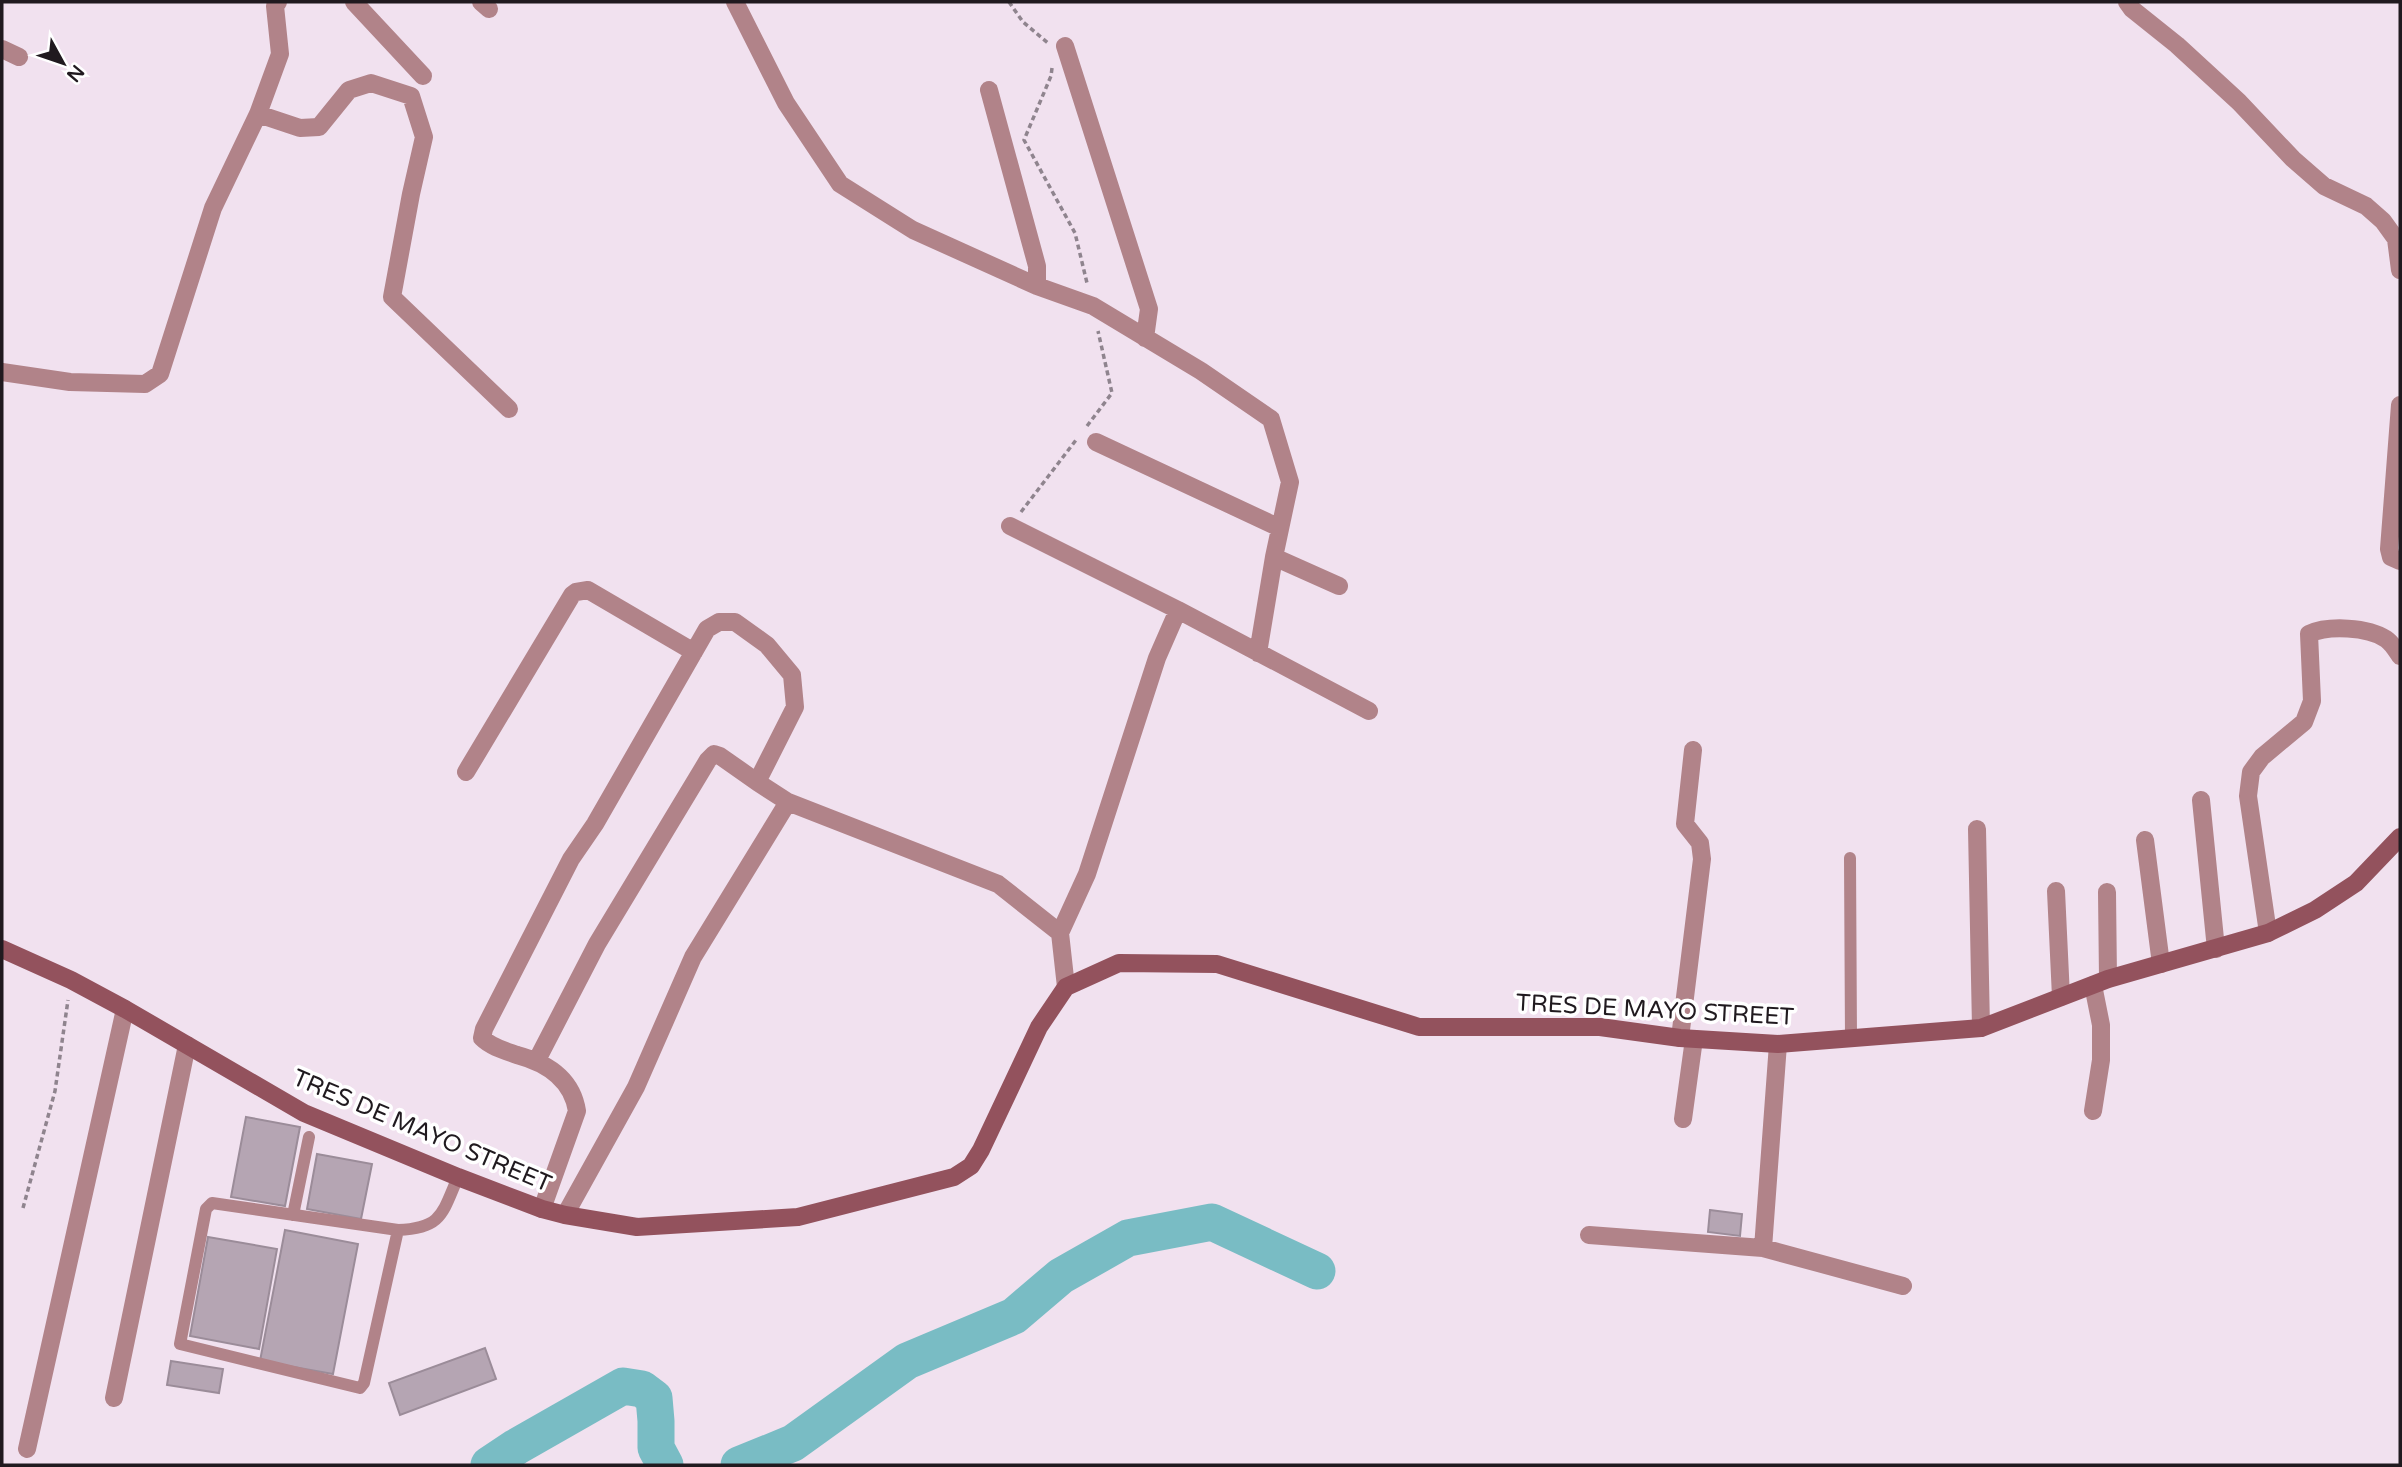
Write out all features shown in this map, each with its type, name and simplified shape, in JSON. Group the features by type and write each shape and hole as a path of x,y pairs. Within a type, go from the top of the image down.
{"street":[{"path":"354,2 424,76"},
{"path":"735,2 786,103 840,184 913,230 1037,286 1093,306 1271,419 1290,482 1258,653"},
{"path":"2127,2 2239,102 2293,159 2325,186 2366,206 2383,221 2396,239 2400,270"},
{"path":"2,372 70,382 145,384 160,374 213,208 258,114 281,54 273,3"},
{"path":"2,49 19,57"},
{"path":"1058,50 1149,309 1145,338"},
{"path":"258,114 300,128 319,127 349,90 371,83 411,96 424,137 392,297 509,409"},
{"path":"989,90 1037,266 1037,286"},
{"path":"2400,405 2389,549 2391,557 2400,561"},
{"path":"1087,440 1280,528"},
{"path":"1010,526 1178,610 1368,711"},
{"path":"1274,557 1339,586"},
{"path":"466,772 576,592 588,590 694,652"},
{"path":"1066,987 1060,933 1087,874 1157,658 1178,610"},
{"path":"542,1209 577,1111 575,1097 564,1079 537,1060 507,1052 486,1042 482,1038 484,1029 571,859 595,824 707,629 719,622 735,622 767,645 792,675 795,707 757,782"},
{"path":"2268,933 2248,796 2251,772 2262,757 2304,722 2312,701 2309,634 2319,629 2347,628 2383,637 2400,656"},
{"path":"1684,1119 1687,1039 1702,859 1700,843 1685,824 1693,750"},
{"path":"537,1060 597,944 714,754 788,802 998,884 1060,933"},
{"path":"2201,800 2216,949"},
{"path":"565,1214 636,1087 693,957 788,802"},
{"path":"1977,829 1981,1028"},
{"name":"TRES DE MAYO STREET","path":"2,949 71,980 125,1009 304,1113 542,1209 637,1227 797,1217 954,1177 971,1166 981,1150 1039,1027 1066,987 1119,964 1217,964 1419,1027 1601,1027 1687,1039 1779,1044 1981,1028 2100,982 2268,933 2315,910 2356,883 2400,838"},
{"path":"2144,840 2161,964"},
{"path":"2056,891 2061,997"},
{"path":"2094,1111 2101,1060 2100,982 2107,892"},
{"path":"27,1449 125,1009"},
{"path":"1763,1248 1779,1044"},
{"path":"114,1398 187,1045"},
{"path":"1589,1235 1763,1248 1903,1286"}],"lane":[{"path":"1850,858 1851,1039"},
{"path":"293,1215 309,1137"},
{"path":"398,1230 364,1383 360,1388 275,1369 234,1356 181,1346 179,1342 208,1207 212,1203 398,1230 415,1229 431,1224 441,1215 458,1177"}],"path":[{"path":"1009,2 1023,22 1058,50 1051,76 1024,140 1075,233 1112,393 1086,426"},
{"path":"1010,526 1087,440"},
{"path":"23,1208 55,1091 71,980"}],"building":[{"path":"246,1117 300,1127 285,1206 231,1197"},
{"path":"317,1154 372,1164 361,1219 307,1209"},
{"path":"1710,1210 1742,1214 1740,1236 1708,1232"},
{"path":"285,1230 358,1244 333,1374 260,1361"},
{"path":"208,1237 277,1249 259,1349 190,1336"},
{"path":"485,1348 496,1379 400,1415 389,1383"},
{"path":"171,1361 223,1369 219,1393 167,1385"}],"waterway":[{"path":"739,1465 793,1443 907,1361 1014,1316 1061,1276 1128,1238 1212,1222 1317,1271"},
{"path":"489,1465 623,1386 642,1389 654,1398 656,1448 665,1465"}]}
